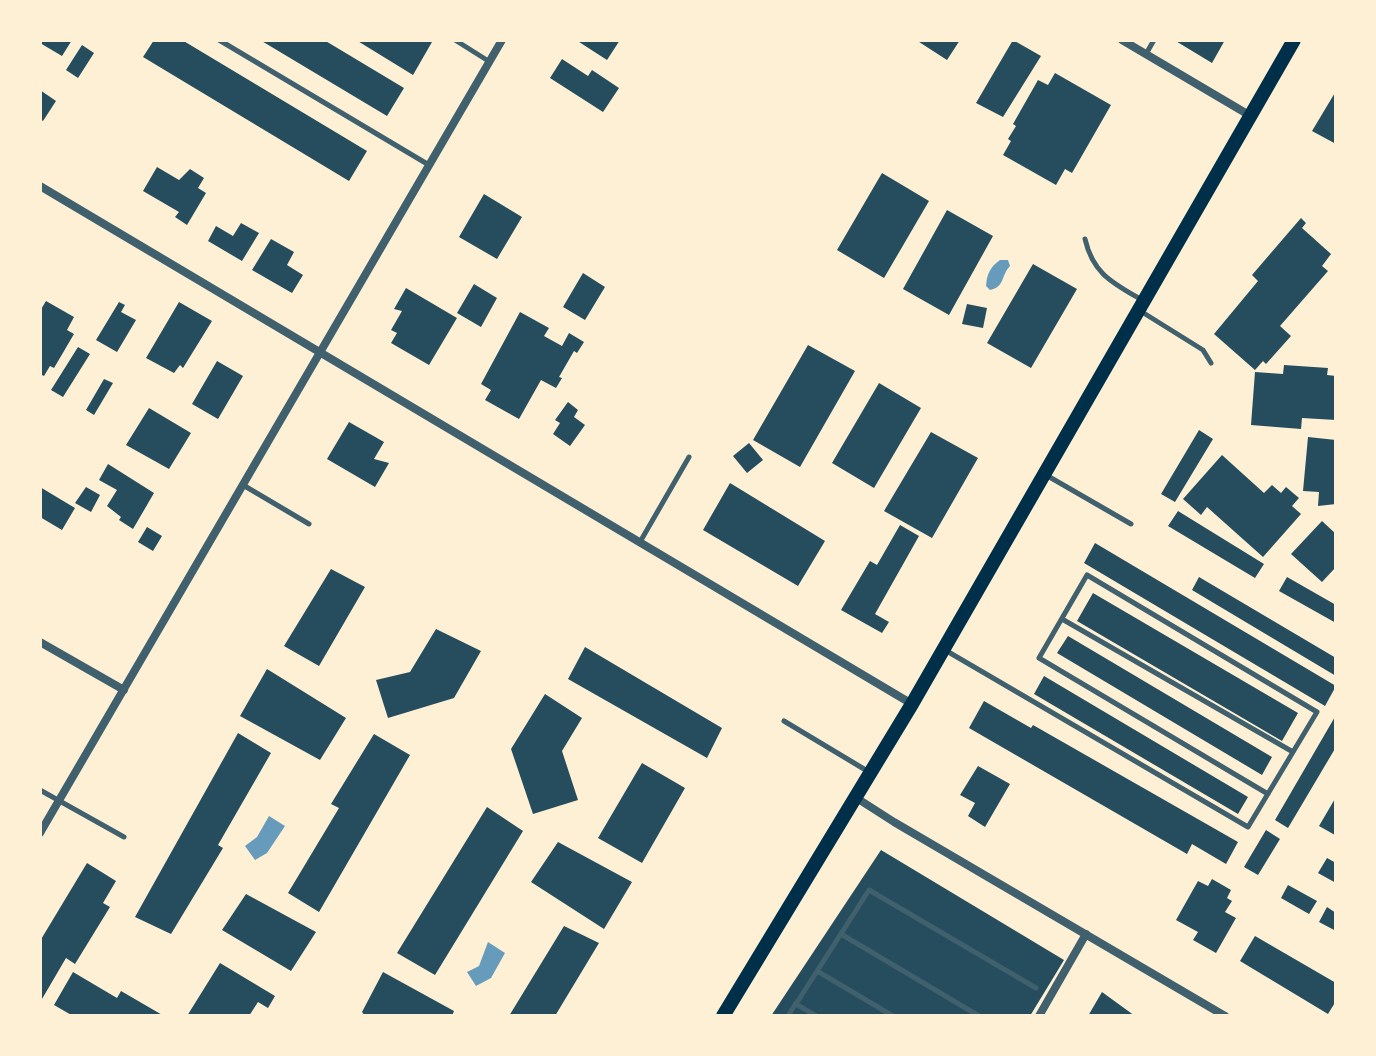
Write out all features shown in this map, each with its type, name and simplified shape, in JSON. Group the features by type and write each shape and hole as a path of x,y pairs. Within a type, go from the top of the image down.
{"main road":[{"path":"723,1016 912,704 1294,40"}],"street":[{"path":"40,833 502,40"},
{"path":"1122,40 1249,115"},
{"path":"40,186 912,704"},
{"path":"40,642 124,690"},
{"path":"855,797 1225,1016"},
{"path":"1039,1016 1086,934"}],"lane":[{"path":"219,40 429,165"},
{"path":"455,40 490,62"},
{"path":"1146,54 1154,40"},
{"path":"1085,239 1090,258 1110,282 1203,350 1211,363"},
{"path":"640,542 689,457"},
{"path":"1043,473 1131,524"},
{"path":"243,485 309,524"},
{"path":"943,648 1248,827 1268,794 1317,712 1087,575 1039,658 1268,794"},
{"path":"1062,619 1293,752"},
{"path":"784,721 870,773"},
{"path":"40,790 124,837"},
{"path":"788,1016 869,890 1036,988"},
{"path":"841,934 979,1016"},
{"path":"817,971 893,1016"},
{"path":"797,1002 816,1016"}],"water":[{"path":"1000,260 1008,260 1010,266 1001,283 990,290 986,286 988,274"},
{"path":"269,816 285,826 267,853 255,860 245,846 257,837"},
{"path":"488,942 505,953 491,978 476,986 467,972 479,966"}],"building":[{"path":"40,40 72,40 62,56 40,43"},
{"path":"154,40 182,40 367,151 349,181 143,57"},
{"path":"260,40 324,40 404,88 387,116"},
{"path":"356,40 429,40 432,42 413,75"},
{"path":"576,40 620,40 607,60"},
{"path":"916,40 960,40 947,60"},
{"path":"1013,40 1041,56 1003,117 976,103"},
{"path":"1174,40 1225,40 1212,63"},
{"path":"82,45 94,53 78,78 66,70"},
{"path":"562,59 588,76 592,70 619,88 603,112 550,78"},
{"path":"1055,73 1111,105 1072,173 1065,169 1056,185 1003,155 1016,126 1013,124 1038,80 1048,85"},
{"path":"40,90 56,101 43,121 40,119"},
{"path":"1336,91 1336,144 1312,131"},
{"path":"157,167 179,180 190,169 204,178 198,188 206,193 187,225 175,217 179,212 143,191"},
{"path":"882,173 929,201 884,278 837,250"},
{"path":"484,194 522,217 497,259 459,237"},
{"path":"947,210 993,236 949,315 903,289"},
{"path":"1301,218 1306,223 1302,228 1331,254 1322,266 1328,271 1280,326 1291,336 1266,364 1263,361 1255,370 1214,334 1258,281 1252,275"},
{"path":"241,223 259,233 242,261 208,241 216,226 233,236"},
{"path":"271,239 294,252 287,265 303,275 292,293 252,270"},
{"path":"1033,264 1077,289 1031,368 987,343"},
{"path":"583,273 605,287 585,320 563,307"},
{"path":"474,284 497,298 481,327 457,313"},
{"path":"406,288 457,318 429,365 391,343 397,333 391,330 402,311 394,309"},
{"path":"46,301 74,317 67,330 74,334 54,368 50,366 44,376 40,374 40,311"},
{"path":"119,302 125,305 121,312 136,320 117,352 96,340"},
{"path":"179,302 212,321 183,368 180,365 174,373 146,358"},
{"path":"967,304 987,308 983,328 962,324"},
{"path":"520,312 549,328 544,336 562,346 569,333 584,342 577,353 574,351 556,388 541,380 519,419 485,400 491,390 481,384"},
{"path":"808,345 855,371 800,467 753,440"},
{"path":"78,347 90,354 63,397 51,390"},
{"path":"217,361 243,376 218,419 192,404"},
{"path":"1284,365 1328,368 1327,375 1336,376 1336,420 1302,418 1301,429 1251,425 1255,372 1283,374"},
{"path":"104,379 113,383 94,415 86,410"},
{"path":"879,383 921,408 874,488 832,463"},
{"path":"568,402 578,410 574,417 585,425 570,446 553,434 560,423 555,420"},
{"path":"149,408 191,433 169,469 126,445"},
{"path":"349,422 384,442 374,459 389,463 375,487 327,459"},
{"path":"1199,430 1213,439 1175,502 1161,494"},
{"path":"931,432 978,458 932,538 884,511"},
{"path":"1308,437 1336,440 1336,504 1318,506 1319,492 1303,491"},
{"path":"749,443 763,460 747,473 733,456"},
{"path":"1222,455 1264,493 1272,485 1281,493 1286,487 1299,498 1292,506 1301,514 1263,557 1207,507 1201,515 1183,499"},
{"path":"108,464 154,493 133,529 119,520 121,517 107,506 117,490 99,480"},
{"path":"730,483 825,541 798,586 703,530"},
{"path":"40,487 75,508 62,530 40,517"},
{"path":"86,487 100,495 91,512 75,503"},
{"path":"1178,511 1264,564 1255,578 1168,526"},
{"path":"1322,521 1336,534 1336,567 1322,582 1291,554"},
{"path":"900,525 919,536 875,614 889,622 882,633 841,610 870,561 877,565"},
{"path":"147,527 162,536 153,551 138,542"},
{"path":"1095,543 1336,686 1325,706 1084,563"},
{"path":"331,569 365,587 319,666 284,646"},
{"path":"1199,577 1336,658 1336,676 1192,590"},
{"path":"1287,577 1336,605 1336,623 1279,591"},
{"path":"1093,593 1298,713 1282,741 1077,621"},
{"path":"436,629 481,651 454,698 388,718 376,680 410,672"},
{"path":"1068,636 1272,757 1262,775 1057,653"},
{"path":"585,647 722,728 707,758 568,679"},
{"path":"267,669 346,718 320,760 240,716"},
{"path":"1044,676 1248,797 1238,814 1034,694"},
{"path":"545,694 582,718 562,751 578,800 533,814 511,749"},
{"path":"984,701 1031,728 1033,725 1238,842 1226,864 1192,844 1187,854 969,728"},
{"path":"1336,715 1336,747 1288,828 1275,820"},
{"path":"238,733 271,753 218,845 223,848 171,934 135,917"},
{"path":"374,734 410,755 319,912 288,893 339,808 331,804"},
{"path":"642,763 685,788 642,863 598,838"},
{"path":"978,766 1010,784 985,827 968,816 975,803 960,795"},
{"path":"1336,797 1336,833 1335,835 1319,826"},
{"path":"487,807 523,831 435,975 397,953"},
{"path":"1266,830 1280,839 1258,875 1244,867"},
{"path":"558,842 632,882 604,929 531,882"},
{"path":"881,850 1064,960 1030,1016 771,1016"},
{"path":"1327,858 1336,863 1336,883 1318,873"},
{"path":"87,863 116,881 103,903 110,907 75,964 66,958 42,999 40,941"},
{"path":"1212,879 1231,890 1227,898 1232,901 1225,912 1236,918 1216,953 1193,940 1198,932 1176,920 1198,881 1208,886"},
{"path":"1288,885 1317,901 1309,914 1281,898"},
{"path":"246,894 316,932 291,971 222,930"},
{"path":"1327,907 1336,913 1336,931 1319,922"},
{"path":"564,926 599,943 555,1016 509,1016"},
{"path":"1255,936 1336,983 1336,1001 1328,1014 1240,961"},
{"path":"220,963 275,996 268,1008 258,1002 249,1016 187,1016"},
{"path":"73,972 117,998 121,991 164,1016 73,1016 54,1005"},
{"path":"383,972 454,1011 452,1016 365,1016 362,1012"},
{"path":"1102,992 1135,1016 1088,1016"}]}
